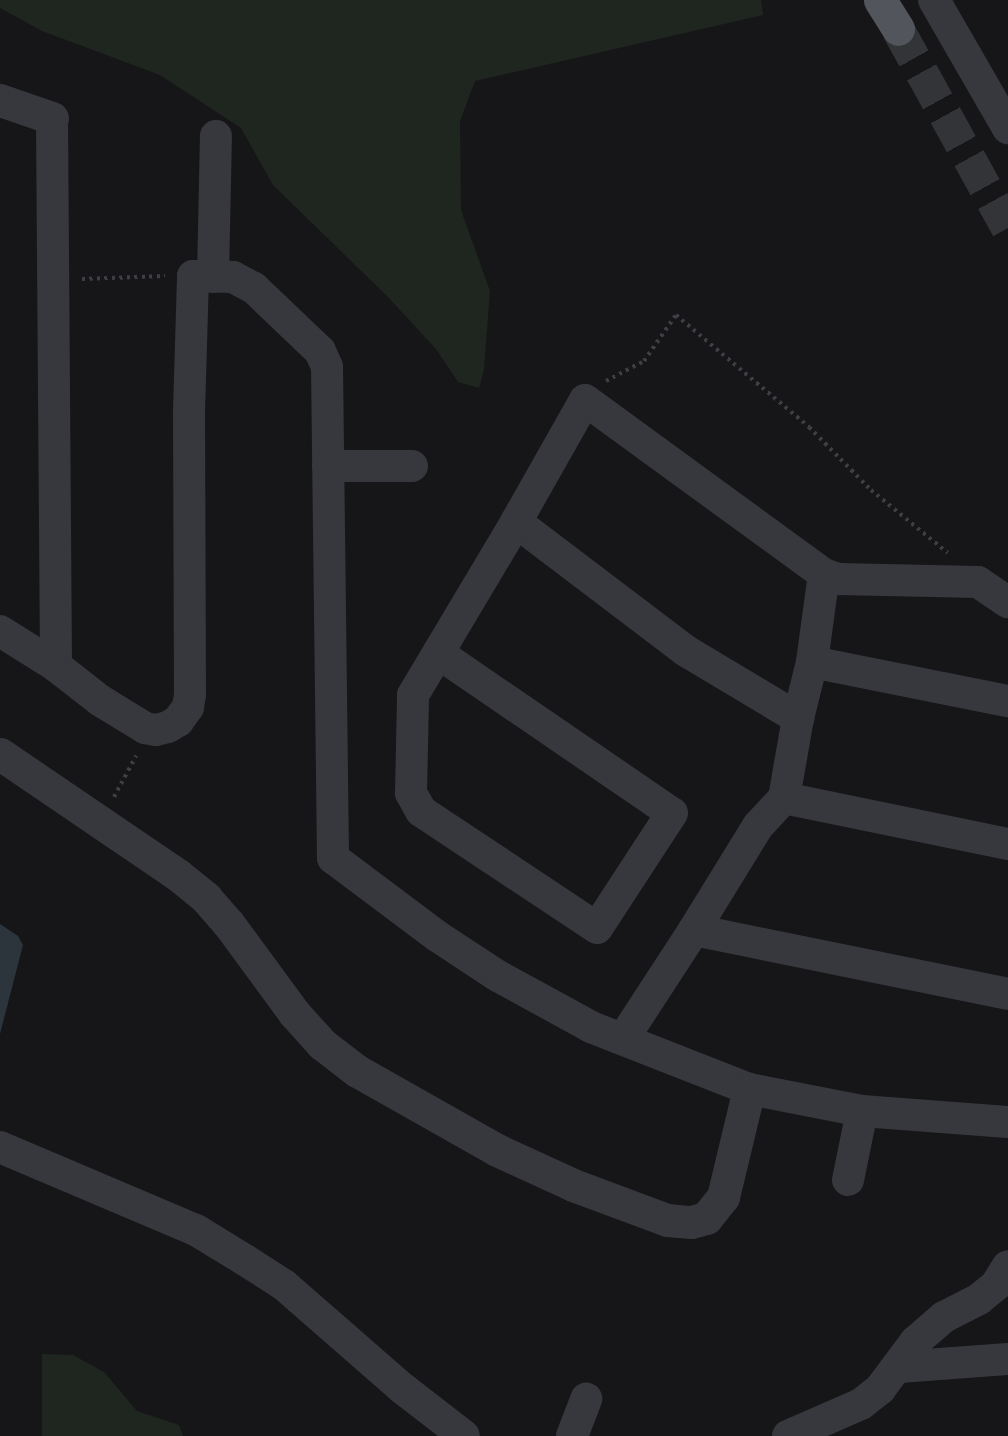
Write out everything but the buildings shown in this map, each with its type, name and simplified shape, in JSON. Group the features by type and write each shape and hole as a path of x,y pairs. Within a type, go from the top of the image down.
{"main road":[{"path":"880,0 898,29"}],"street":[{"path":"934,0 1008,128"},
{"path":"0,100 52,118 55,279 56,666"},
{"path":"0,631 56,666 134,723 150,729 162,729 178,721 186,712 190,695 189,412 216,136"},
{"path":"203,276 233,278 254,288 320,351 327,367 333,858 437,936 498,976 591,1027 749,1089 862,1111 1008,1122"},
{"path":"438,653 672,813 597,928 422,811 411,794 412,695 516,522 585,400 824,574 838,579 978,582 1008,602"},
{"path":"328,466 412,466"},
{"path":"516,522 686,651 798,718"},
{"path":"622,1039 694,930 758,826 784,798 798,718 812,662 824,574"},
{"path":"812,662 1008,701"},
{"path":"0,754 178,875 206,898 228,923 301,1021 322,1044 357,1071 497,1150 573,1185 667,1220 691,1222 706,1218 723,1197 749,1089"},
{"path":"784,798 1008,844"},
{"path":"694,930 1008,994"},
{"path":"848,1180 862,1111"},
{"path":"0,1147 196,1230 245,1260 284,1285 317,1311 402,1388 464,1436"},
{"path":"788,1436 861,1404 880,1389 899,1367 915,1342 944,1317 979,1299 996,1285 1008,1266"},
{"path":"899,1367 1008,1359"},
{"path":"572,1436 585,1399"}],"path":[{"path":"55,279 203,276"},
{"path":"585,400 592,388 644,361 675,315 809,427 871,490 969,569 978,582"},
{"path":"100,824 150,729"}],"shaded area":[{"path":"0,0 761,0 763,15 475,81 460,121 461,210 490,291 484,369 479,388 458,382 436,349 388,297 273,185 241,128 160,75 42,31 0,8"},
{"path":"0,924 18,936 23,945 0,1034"},
{"path":"42,1354 73,1355 104,1372 137,1411 179,1425 183,1436 42,1436"}],"tunnel":[{"path":"898,29 1008,228"}]}
